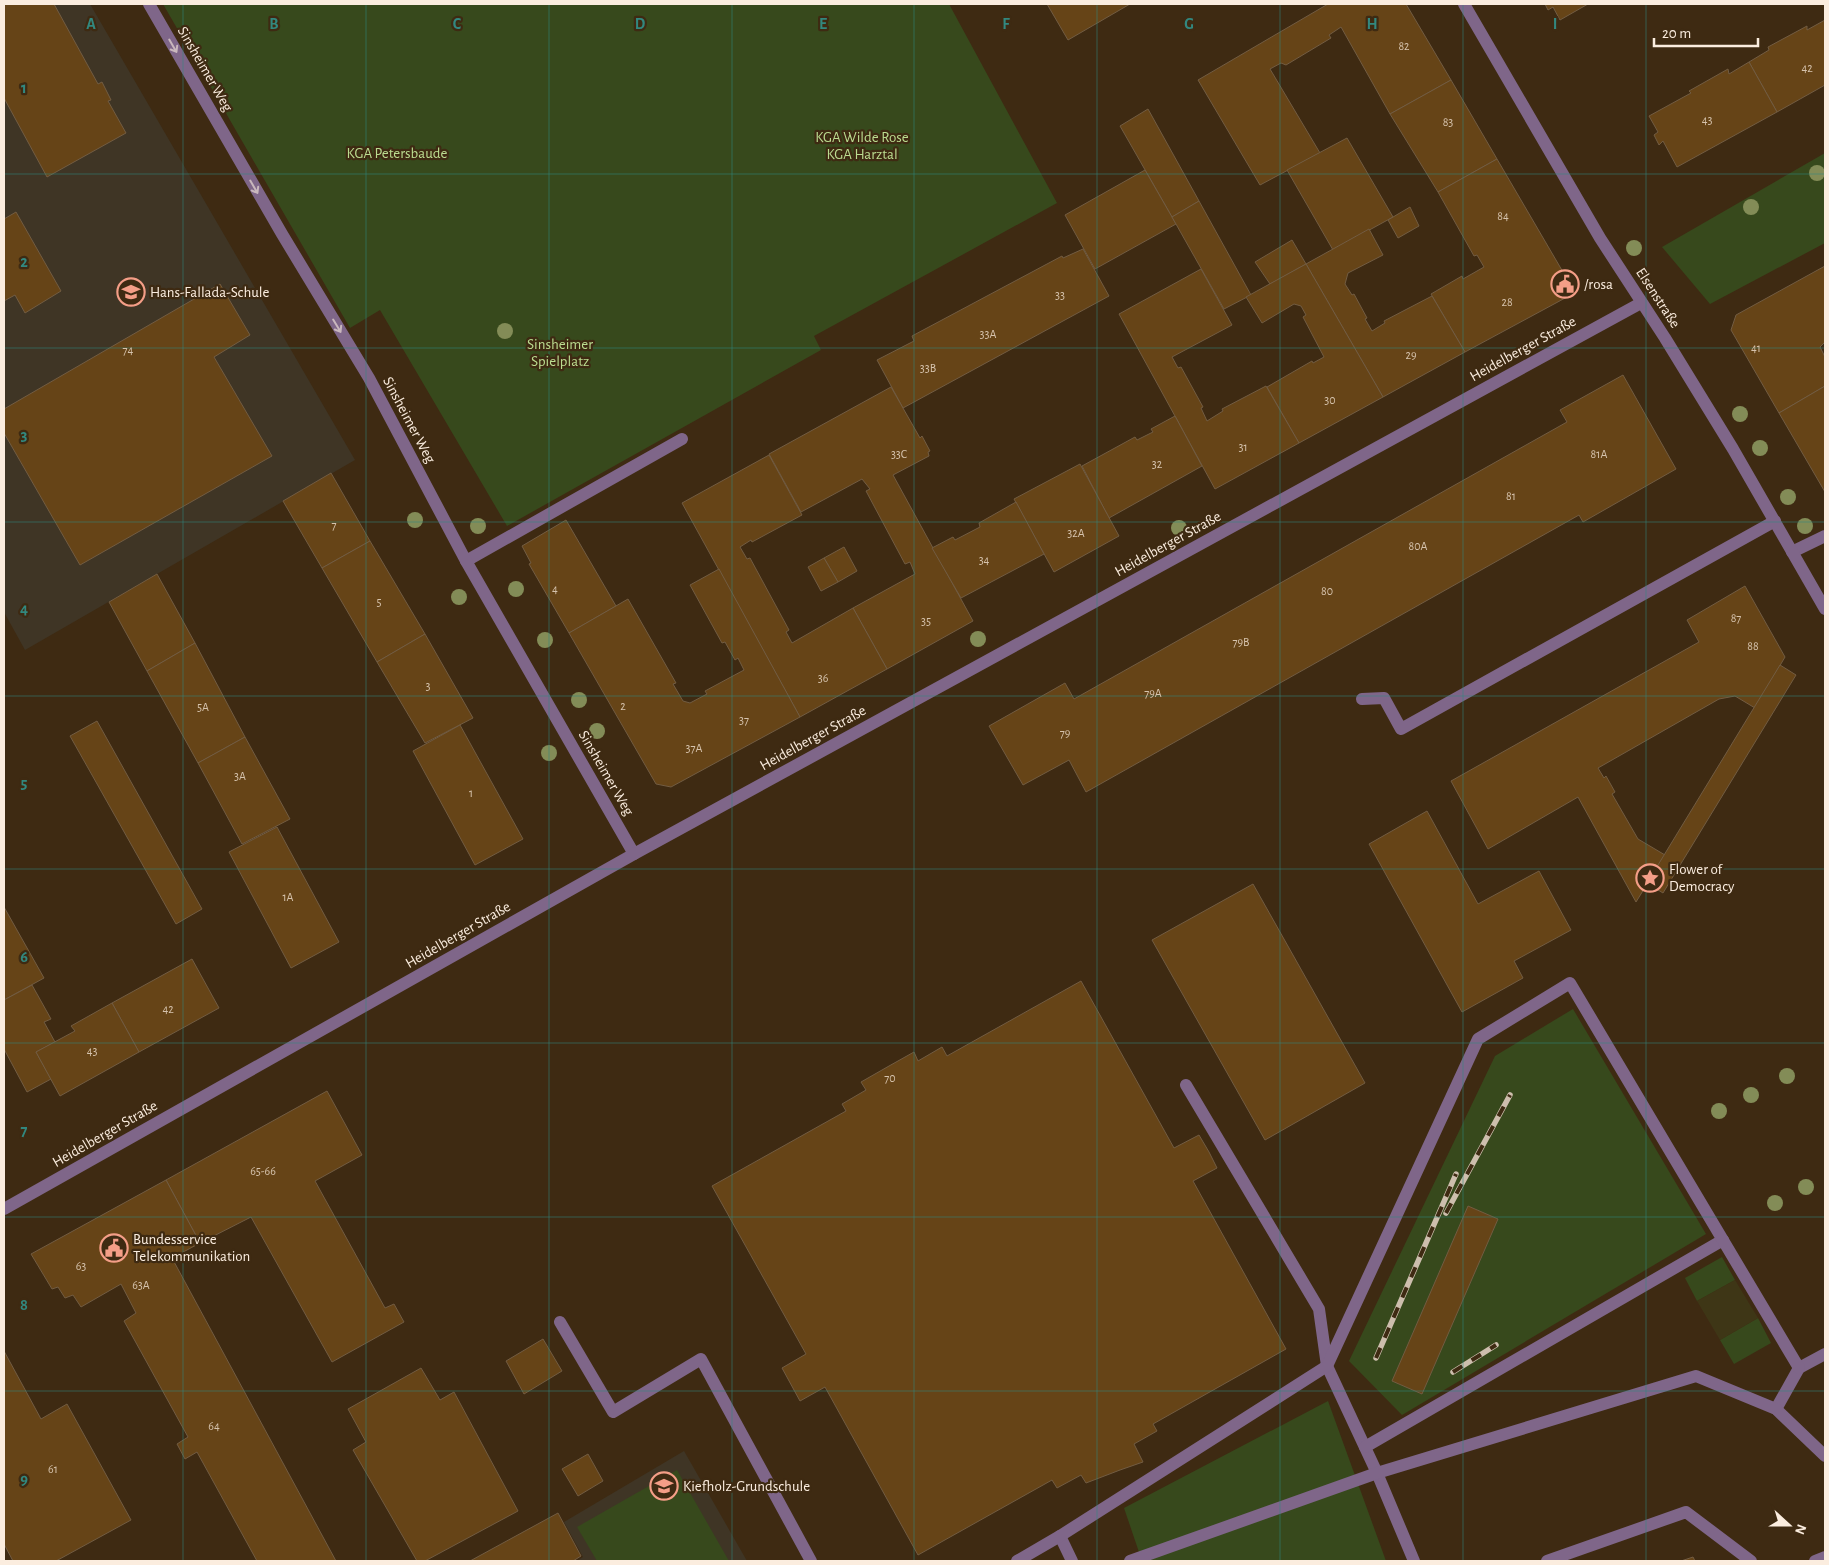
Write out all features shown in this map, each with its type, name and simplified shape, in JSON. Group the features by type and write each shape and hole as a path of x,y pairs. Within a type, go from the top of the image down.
{"street":[{"name":"Sinsheimer Weg","path":"149,4 282,234 369,378 466,561 634,854"},
{"name":"Elsenstraße","path":"1464,4 1600,238 1640,303 1665,338 1775,521 1825,609"},
{"name":"Heidelberger Straße","path":"4,1209 634,854 1640,303"},
{"path":"466,561 682,439"},
{"path":"1362,699 1384,698 1401,729 1775,521"},
{"path":"1792,552 1825,536"},
{"path":"1017,1561 1060,1536 1327,1366 1478,1039 1570,984 1799,1368"},
{"path":"1186,1085 1319,1309 1327,1366 1377,1473 1414,1561"},
{"path":"1365,1447 1723,1240"},
{"path":"560,1322 613,1412 701,1359 812,1561"},
{"path":"1776,1408 1799,1368 1825,1354"},
{"path":"1130,1561 1377,1473 1696,1376 1776,1408 1825,1456"},
{"path":"1547,1561 1686,1512 1751,1561"},
{"path":"1060,1536 1072,1561"},
{"path":"1815,1561 1825,1557"}],"shaded area":[{"name":"Hans-Fallada-Schule","path":"4,4 90,4 355,460 25,650 4,612"},
{"name":"Kiefholz-Grundschule","path":"684,1451 747,1561 577,1561 583,1557 564,1522"}],"green space":[{"path":"163,4 949,4 1057,203 814,336 821,350 507,526 380,310 350,328"},
{"path":"1825,153 1825,243 1710,304 1662,247"},
{"path":"1573,1009 1706,1234 1402,1415 1349,1361 1495,1056"},
{"path":"1722,1257 1735,1280 1697,1301 1685,1278"},
{"path":"1758,1318 1771,1343 1734,1364 1720,1340"},
{"path":"1328,1401 1386,1561 1142,1561 1124,1508"},
{"name":"Kiefholz-Grundschule","path":"677,1470 729,1561 597,1561 577,1527"}],"sand":[{"path":"1735,1280 1758,1318 1720,1340 1697,1301"}],"building":[{"path":"4,4 54,4 98,84 102,82 111,100 108,101 126,133 47,177 4,98"},
{"path":"1047,4 1130,4 1068,40"},
{"path":"1328,4 1406,4 1451,80 1390,114 1341,27 1329,35 1331,38 1286,65 1281,63 1270,69 1320,153 1260,185 1198,80"},
{"path":"1545,4 1588,4 1560,20 1553,7 1548,10"},
{"path":"1825,20 1825,85 1777,112 1749,62 1769,50 1768,47 1807,26 1807,30"},
{"path":"1749,62 1777,112 1677,167 1663,141 1659,145 1654,135 1658,132 1649,116 1691,93 1689,91 1728,69 1729,74"},
{"path":"1451,80 1497,159 1438,192 1390,114"},
{"path":"1148,109 1199,201 1172,217 1120,126"},
{"path":"1347,138 1393,217 1333,250 1287,170"},
{"path":"1497,159 1570,284 1567,297 1465,352 1431,294 1462,276 1463,279 1484,267 1477,255 1474,256 1438,192"},
{"path":"1145,170 1176,224 1095,269 1065,215"},
{"path":"1199,201 1251,295 1224,309 1172,217"},
{"path":"1410,207 1419,226 1398,238 1388,220"},
{"path":"16,212 61,291 25,313 15,295 4,301 4,219"},
{"path":"1369,229 1383,255 1348,273 1345,284 1352,295 1354,294 1372,331 1385,323 1384,321 1432,296 1465,352 1383,397 1306,264"},
{"path":"1292,240 1306,264 1270,284 1255,262"},
{"path":"1083,249 1109,296 903,408 877,360 914,341 912,336 1062,256 1063,258"},
{"path":"1306,264 1383,397 1299,443 1267,387 1312,361 1313,363 1324,357 1303,317 1306,315 1301,306 1294,304 1262,323 1246,297"},
{"path":"1825,266 1825,342 1820,347 1825,357 1825,386 1779,413 1731,330 1736,315"},
{"path":"1201,269 1232,325 1172,357 1178,368 1181,367 1203,407 1201,408 1207,421 1223,411 1222,409 1266,386 1299,443 1215,489 1119,314"},
{"path":"220,284 250,335 214,357 272,456 80,565 4,433 4,409"},
{"path":"1623,375 1676,469 1583,522 1579,515 1086,792 1069,760 1023,785 989,726 1065,683 1074,699 1567,422 1560,410"},
{"path":"1825,386 1825,492 1779,413"},
{"path":"891,387 920,438 922,436 930,451 928,452 929,456 893,475 973,621 887,669 853,608 915,574 910,562 905,564 866,491 870,489 862,479 801,512 769,454"},
{"path":"1175,416 1202,466 1109,518 1082,466 1135,437 1137,440 1153,432 1151,429"},
{"path":"769,455 802,515 740,547 747,559 750,558 789,630 786,632 792,643 853,608 887,669 800,717 682,503"},
{"path":"1080,464 1119,536 1054,572 1014,499"},
{"path":"331,473 370,541 322,568 283,501"},
{"path":"1016,502 1044,554 961,598 932,548 953,537 955,540 980,527 979,523"},
{"path":"566,520 616,606 569,633 529,564 531,563 522,546"},
{"path":"370,541 425,634 377,662 322,568"},
{"path":"844,547 857,571 838,582 824,558"},
{"path":"824,558 838,582 821,591 808,567"},
{"path":"719,569 800,717 671,787 656,784 569,633 628,599 676,683 673,684 683,701 690,703 707,694 705,691 744,670 738,658 735,660 725,642 722,643 690,585"},
{"path":"157,574 195,643 147,671 109,602"},
{"path":"1745,586 1785,657 1755,708 1735,696 1719,699 1598,768 1604,778 1606,776 1615,792 1612,794 1638,839 1665,855 1636,902 1578,797 1488,849 1451,781 1699,642 1687,620"},
{"path":"425,634 473,718 425,743 377,662"},
{"path":"195,643 245,737 198,763 147,671"},
{"path":"1780,665 1796,675 1663,893 1647,883"},
{"path":"97,721 202,909 176,924 70,736"},
{"path":"460,725 523,839 475,865 413,751"},
{"path":"245,737 290,819 242,844 198,763"},
{"path":"1427,811 1478,904 1539,871 1571,930 1514,961 1523,978 1462,1012 1369,844"},
{"path":"277,827 339,942 291,968 229,852"},
{"path":"1253,884 1365,1083 1265,1140 1152,940"},
{"path":"4,907 44,978 4,1000"},
{"path":"192,959 219,1008 139,1052 112,1003"},
{"path":"1081,981 1174,1148 1199,1135 1209,1152 1217,1168 1193,1181 1286,1349 1153,1424 1157,1431 1134,1444 1143,1462 1086,1483 1081,1475 1057,1488 1052,1480 918,1555 825,1387 800,1401 782,1368 806,1354 712,1186 846,1111 842,1104 866,1090 861,1082 914,1052 918,1061 942,1047 947,1056"},
{"path":"32,985 51,1019 44,1022 55,1042 36,1052 51,1079 27,1092 4,1049 4,1000"},
{"path":"112,1003 139,1052 60,1096 36,1052 75,1031 71,1026"},
{"path":"327,1091 362,1155 315,1181 385,1308 394,1304 404,1322 332,1362 251,1217 200,1243 166,1180"},
{"path":"166,1180 200,1243 172,1258 336,1561 257,1561 197,1452 185,1459 177,1444 188,1437 124,1321 136,1313 121,1284 81,1307 73,1295 65,1298 58,1287 52,1289 31,1254"},
{"path":"1468,1206 1498,1219 1422,1394 1392,1381"},
{"path":"543,1339 562,1371 524,1394 506,1361"},
{"path":"4,1351 41,1419 67,1404 131,1520 56,1561 13,1561 4,1544"},
{"path":"421,1368 440,1400 454,1392 518,1511 425,1561 417,1561 353,1450 366,1442 348,1409"},
{"path":"588,1454 603,1481 578,1496 562,1469"},
{"path":"558,1513 581,1556 573,1561 470,1561"},
{"path":"1693,1557 1695,1561 1681,1561"}],"railway":[{"path":"1446,1213 1510,1095"},
{"path":"1376,1358 1456,1174"},
{"path":"1453,1372 1496,1345"}],"place":[{"name":"/rosa","path":"1565,284"},
{"name":"Hans-Fallada-Schule","path":"131,292"},
{"name":"Flower of Democracy","path":"1650,878"},
{"name":"Bundesservice Telekommunikation","path":"114,1248"},
{"name":"Kiefholz-Grundschule","path":"664,1486"}],"park label":[{"name":"KGA Wilde Rose KGA Harztal","path":"862,146"},
{"name":"KGA Petersbaude","path":"397,153"},
{"name":"Sinsheimer Spielplatz","path":"560,352"}]}
